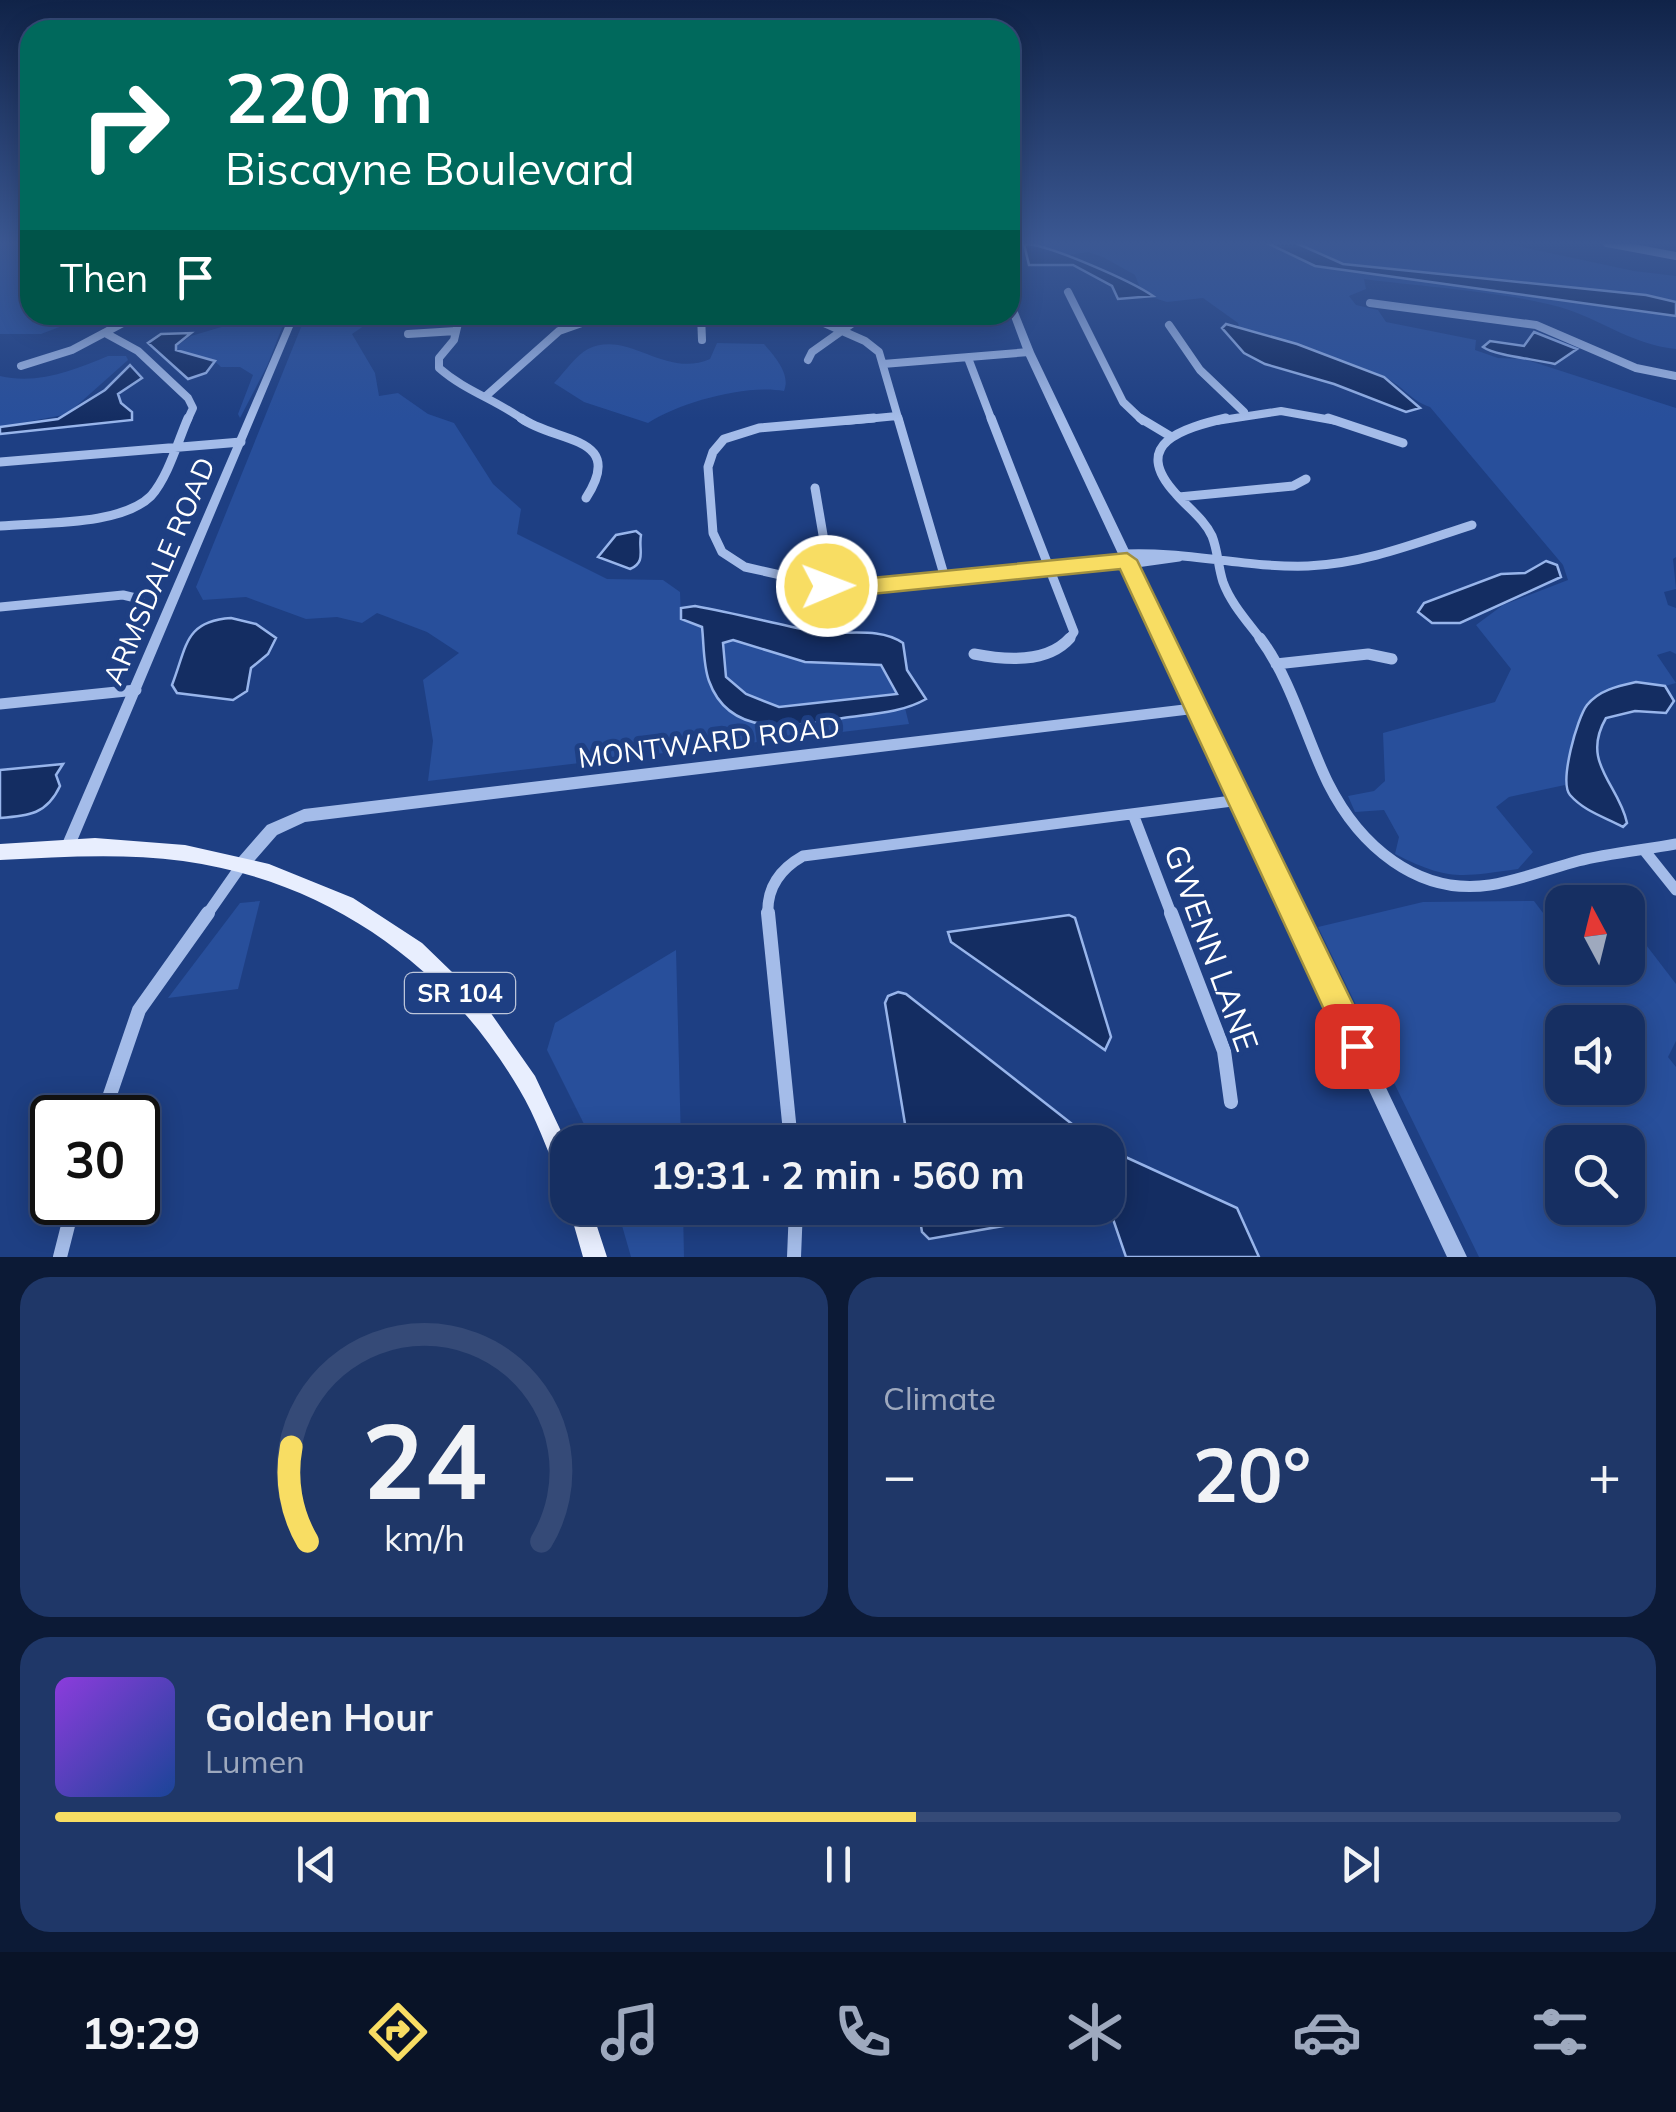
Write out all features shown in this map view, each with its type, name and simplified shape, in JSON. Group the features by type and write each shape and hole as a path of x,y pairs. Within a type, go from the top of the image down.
{"main road":[{"name":"SR 104","path":"0,852 68,846 157,848 244,862 352,906 384,926 443,974 524,1079 550,1134"},
{"path":"586,1225 596,1257"}],"street":[{"path":"1073,302 1123,402 1142,420 1170,436"},
{"path":"1370,302 1545,328 1636,368 1676,376"},
{"path":"21,366 122,325"},
{"name":"ARMSDALE ROAD","path":"68,846 290,325"},
{"path":"458,325 438,358 439,368 462,387 486,396 528,423 588,445 597,457 597,481 586,498"},
{"path":"486,396 559,331 576,325"},
{"path":"701,325 702,340"},
{"path":"830,325 875,348 883,364 945,578"},
{"path":"808,360 812,352 849,325"},
{"path":"1019,325 1457,1257"},
{"path":"1169,325 1200,370 1244,412"},
{"path":"408,334 456,331"},
{"path":"0,526 111,516 135,510 154,493 192,414 188,398 138,350 107,334"},
{"path":"883,364 1029,352"},
{"path":"968,358 1074,623 1071,641 1054,652 995,659 974,654"},
{"path":"1403,443 1299,410 1244,412 1170,436 1159,450 1158,460 1178,497 1210,532 1232,602 1276,664 1355,828 1387,858 1433,882 1464,888 1497,886 1584,860 1676,844"},
{"path":"897,416 750,429 724,439 708,466 714,539 729,558 746,566 851,588 1185,556 1284,566 1356,560 1472,525"},
{"path":"0,462 241,442"},
{"path":"1178,497 1293,486 1306,479"},
{"path":"815,488 829,570 827,586"},
{"path":"0,607 124,595 140,598"},
{"path":"1276,664 1368,654 1392,659"},
{"path":"0,704 136,690"},
{"name":"MONTWARD ROAD","path":"244,862 272,830 304,816 1197,708"},
{"path":"789,1125 767,903 772,884 784,865 803,856 1240,800"},
{"name":"GWENN LANE","path":"1133,814 1224,1051 1232,1102"},
{"path":"1644,850 1676,890"},
{"path":"110,1095 140,1010 244,862"},
{"path":"60,1257 68,1225"},
{"path":"794,1257 795,1225"}],"shaded area":[{"path":"0,302 20,302 20,325 65,325 41,334 0,334"},
{"path":"1208,302 1353,302 1378,310 1386,322 1476,340 1475,350 1498,358 1524,359 1676,408 1676,589 1664,592 1668,605 1676,608 1676,654 1670,651 1657,655 1676,683 1665,686 1636,682 1569,757 1565,785 1509,797 1496,807 1533,852 1518,869 1455,875 1413,863 1395,854 1399,837 1384,810 1355,812 1348,796 1374,791 1385,781 1383,733 1495,702 1511,669 1476,625 1503,605 1568,580 1563,565 1430,407 1368,370 1239,327"},
{"path":"1535,302 1572,302 1676,316 1676,349 1634,338"},
{"path":"1572,302 1675,302 1676,316"},
{"path":"1226,324 1297,344 1384,377 1420,408 1406,412 1334,384 1265,364 1244,353 1222,328"},
{"path":"228,325 283,325 240,418 238,414 253,375 240,367 221,367 175,347 191,336"},
{"path":"302,325 365,325 352,334 375,373 379,396 398,393 428,414 454,423 493,484 521,509 517,534 607,579 663,580 680,592 681,619 702,627 709,681 784,727 905,708 909,724 428,781 433,741 423,680 459,653 427,632 377,613 362,623 337,617 306,619 246,597 203,600 196,587"},
{"path":"1534,332 1577,349 1555,364 1483,347 1490,341 1524,346"},
{"path":"191,333 176,345 176,350 215,361 206,373 188,379 148,343 161,334"},
{"path":"717,343 764,344 784,372 784,391 752,390 714,396 648,423 584,402 554,383 584,352 603,345 693,363 710,359"},
{"path":"108,356 126,356 128,360 73,409 63,415 0,427 0,376 42,377"},
{"path":"130,365 142,378 118,394 121,403 132,412 132,420 0,434 0,427 58,419 105,390"},
{"path":"636,531 641,535 641,555 635,566 630,569 598,557 616,535"},
{"path":"1546,561 1557,565 1561,577 1460,623 1432,623 1418,612 1424,603 1501,574 1525,573"},
{"path":"695,606 811,631 882,634 893,638 903,643 907,670 926,699 896,710 805,724 766,725 748,721 719,700 707,675 702,627 681,619 681,608","holes":["733,640 805,662 881,665 897,694 779,707 746,694 726,677 723,643"]},
{"path":"231,618 256,624 276,638 268,654 251,668 247,691 233,700 177,693 172,685 190,638 204,624"},
{"path":"733,640 806,662 881,665 897,694 779,707 746,694 726,677 723,642"},
{"path":"1636,682 1665,686 1674,701 1666,713 1635,711 1606,718 1599,734 1599,761 1623,809 1627,823 1623,827 1589,810 1570,795 1568,764 1587,705 1603,692"},
{"path":"63,764 56,775 60,786 49,803 28,814 0,818 0,770"},
{"path":"260,901 238,989 168,998 240,903"},
{"path":"1534,901 1545,916 1545,985 1645,985 1645,944 1676,984 1676,1041 1668,1057 1676,1067 1676,1257 1479,1257 1318,927 1423,902"},
{"path":"1069,915 1075,918 1111,1037 1105,1050 951,942 948,932"},
{"path":"676,950 681,1125 584,1125 547,1050 555,1023"},
{"path":"906,994 1073,1125 905,1125 885,1003 888,996"},
{"path":"1125,1157 1237,1208 1259,1257 1126,1257 1115,1225 1125,1225"},
{"path":"622,1225 683,1225 684,1257 631,1257"},
{"path":"921,1225 1009,1225 929,1239"}],"route":[{"path":"827,586 851,588 1127,560 1357,1046"}]}
